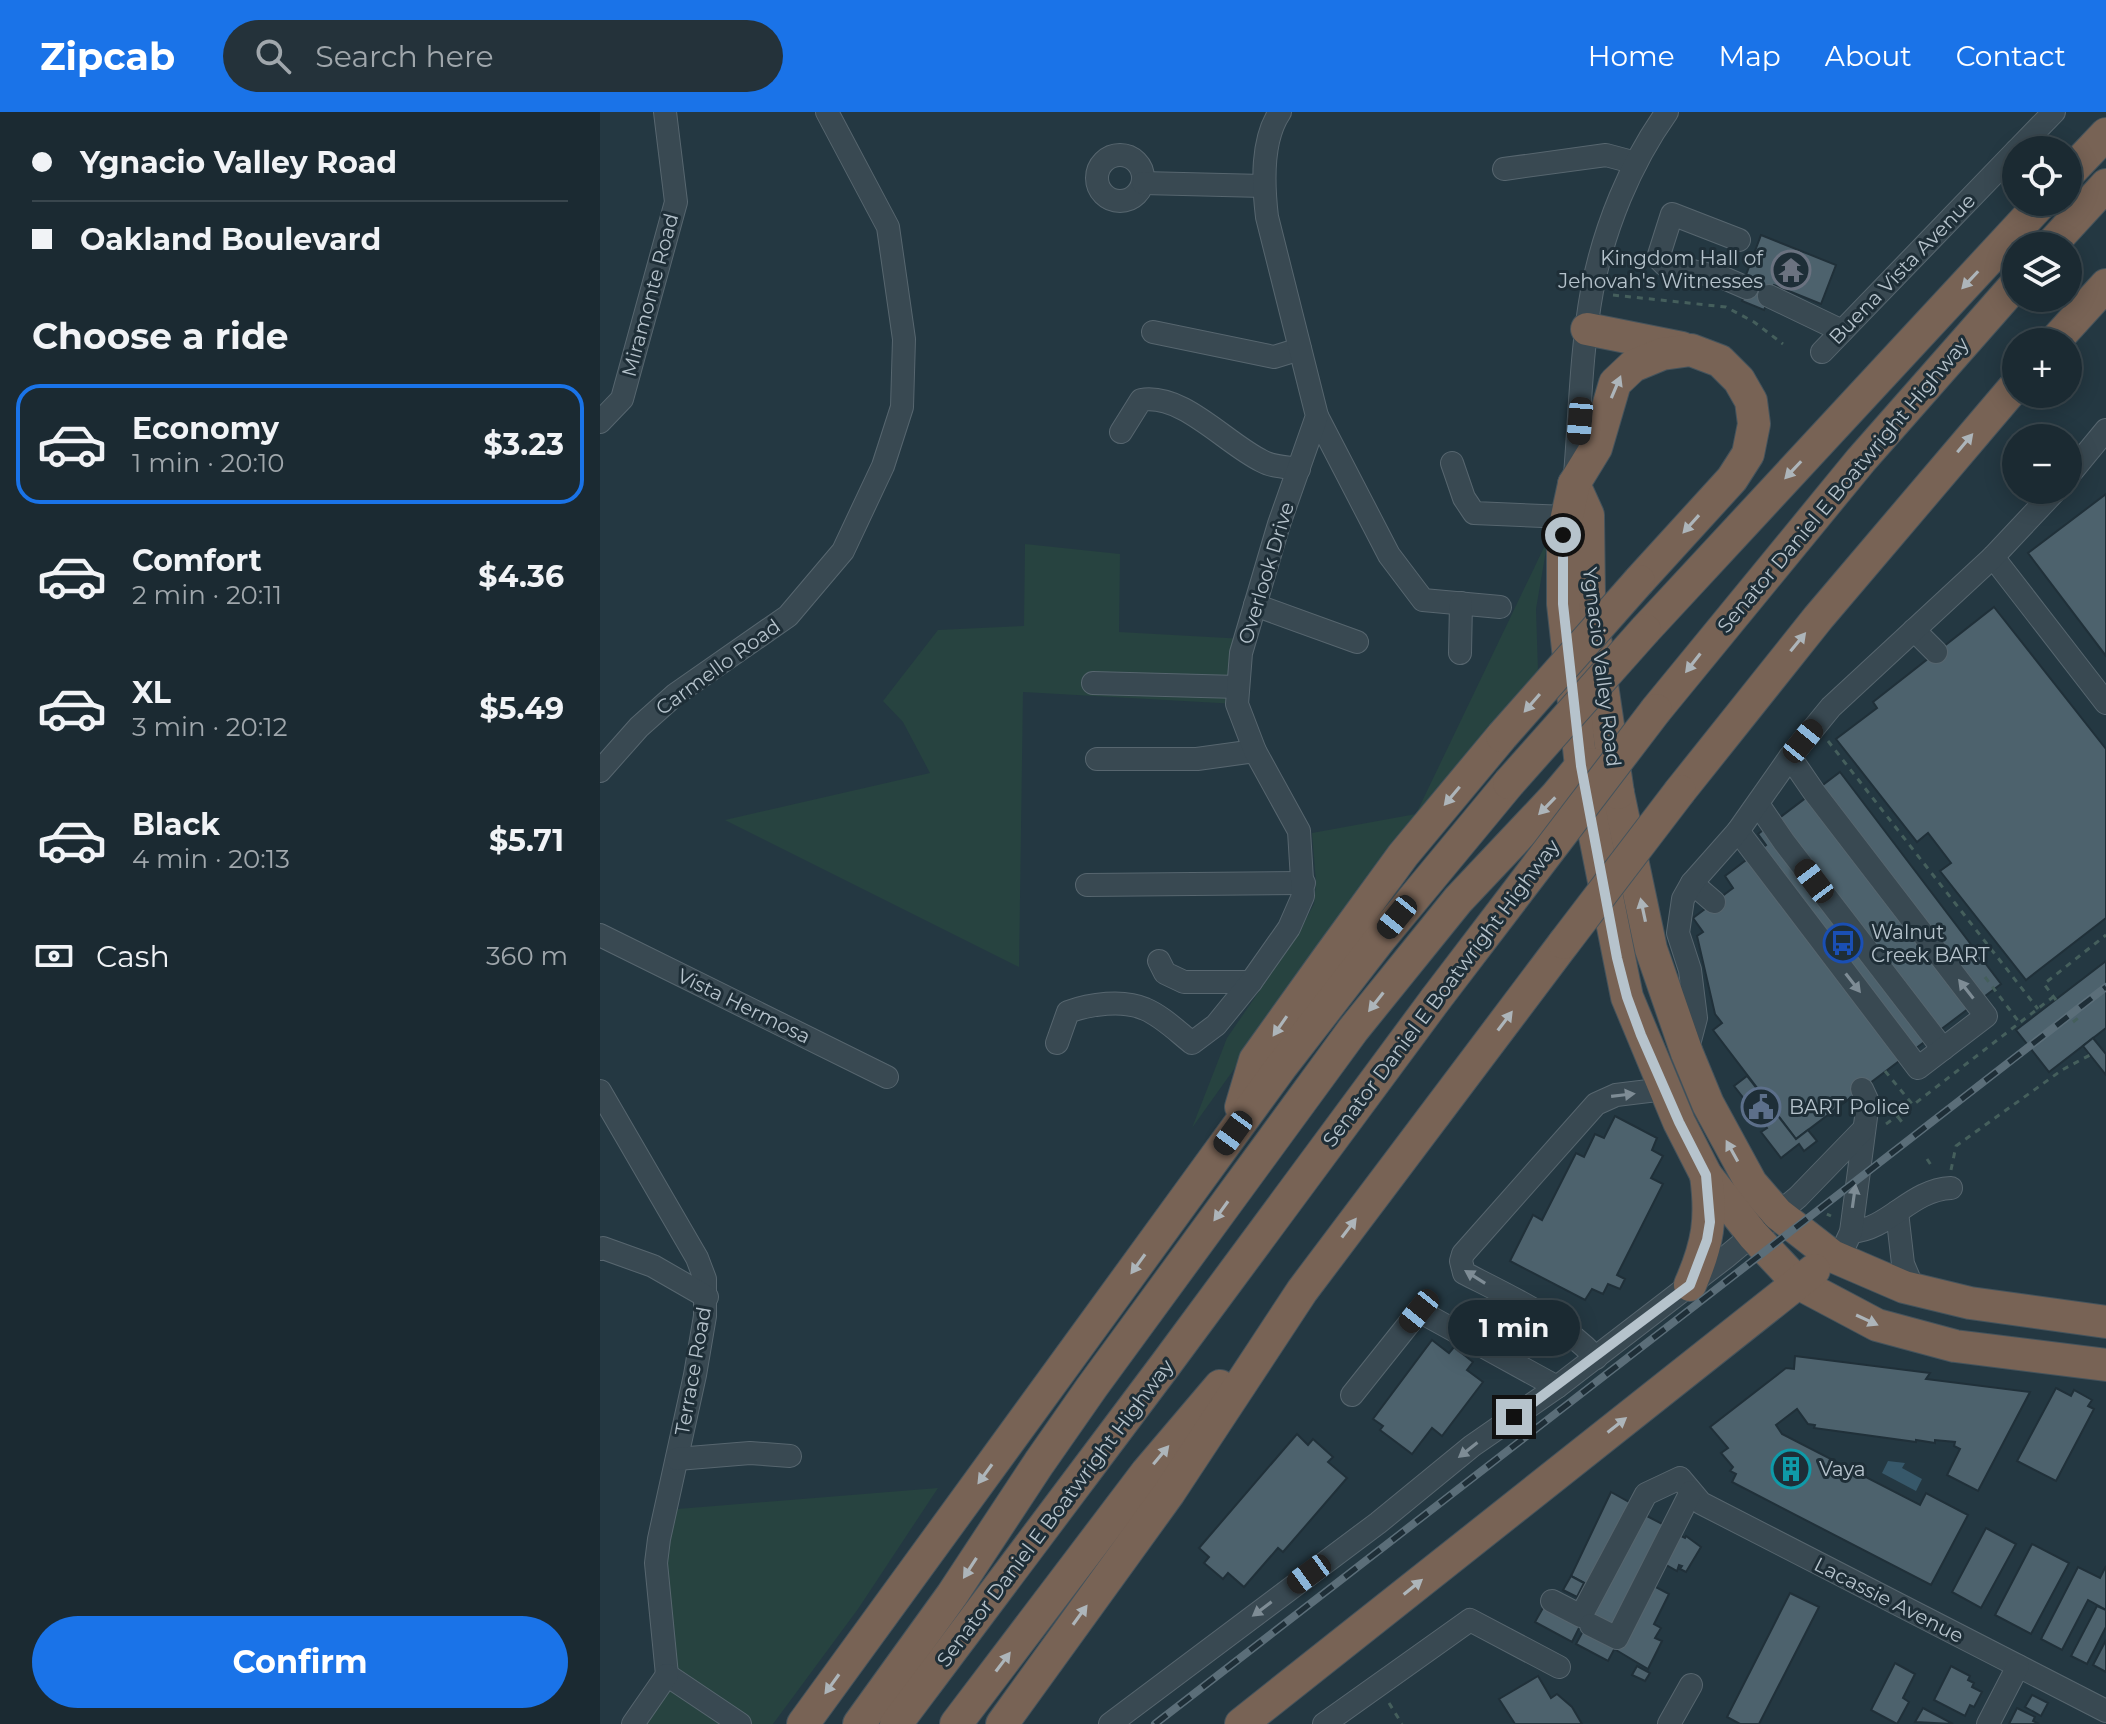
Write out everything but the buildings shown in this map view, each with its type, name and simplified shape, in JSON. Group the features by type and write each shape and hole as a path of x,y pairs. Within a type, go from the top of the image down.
{"highway":[{"path":"2082,159 2106,134"},
{"path":"2063,232 2106,185"},
{"path":"803,1724 1233,1133 1380,939 1509,783 1645,630 2029,216"},
{"path":"2067,328 2106,285"},
{"name":"Senator Daniel E Boatwright Highway","path":"896,1724 1435,1000 1656,710 1851,472 2002,300"},
{"path":"1233,1133 1255,1060 1403,855 1502,736 1732,479 1748,454 1754,424 1751,401 1739,380 1720,361 1691,350 1587,329"},
{"path":"1574,484 1596,448 1620,375 1662,354 1691,350"},
{"path":"956,1724 1147,1472 1302,1291 1680,791 1818,618 2002,401"},
{"name":"Ygnacio Valley Road","path":"1574,484 1563,535 1563,604 1581,766 1627,997 1665,1089 1706,1175 1753,1235 1798,1283 1833,1304 1890,1328 1955,1346 2106,1365"},
{"name":"Ygnacio Valley Road","path":"1574,484 1588,515 1589,597 1618,793 1651,949 1687,1053 1732,1152 1751,1183 1840,1235 1914,1290 1970,1303 2106,1322"},
{"path":"859,1724 952,1595 1092,1387 1337,1052 1458,900 1581,766 1602,766 1618,793"},
{"path":"1690,1285 1707,1240 1710,1200 1706,1175"},
{"path":"1241,1724 1798,1283 1840,1235"},
{"path":"1002,1724 1169,1493 1302,1291"}],"street":[{"name":"Miramonte Road","path":"600,422 622,399 676,202 665,112"},
{"name":"Carmello Road","path":"600,771 639,727 676,694 788,616 843,551 883,466 902,407 904,339 888,227 827,112"},
{"path":"1280,112 1270,126 1263,186 1267,217 1317,416 1389,555 1423,600 1500,607"},
{"path":"1574,484 1587,329 1601,252 1636,163 1667,112"},
{"name":"Buena Vista Avenue","path":"2031,136 2054,112"},
{"path":"1504,169 1606,155 1636,163"},
{"name":"Buena Vista Avenue","path":"1822,352 2002,166"},
{"path":"1143,183 1263,186"},
{"path":"1739,240 1672,214 1658,258 1665,265 1724,278 1747,288"},
{"path":"1769,296 1842,331"},
{"path":"1153,332 1274,357 1300,349"},
{"path":"1121,432 1141,400 1155,397 1174,403 1240,450 1266,464 1299,469"},
{"name":"Overlook Drive","path":"1057,1043 1068,1012 1107,1004 1144,1008 1192,1043 1216,1025 1251,982 1289,928 1303,896 1299,831 1255,751 1237,704 1241,653 1317,416"},
{"path":"2082,459 2106,430"},
{"path":"1452,463 1464,498 1474,513 1567,517"},
{"path":"1687,1053 1696,1018 1690,970 1678,933 1683,899 1692,883 1738,831 1790,757 1831,707 1993,557 2043,504"},
{"path":"1993,557 2106,703"},
{"path":"1460,653 1461,603"},
{"path":"1255,605 1357,642"},
{"path":"1914,630 1936,652"},
{"path":"1093,683 1238,687"},
{"path":"1097,759 1197,759 1255,751"},
{"path":"1738,831 1918,1068 1986,1016 1790,757"},
{"path":"1758,804 1943,1049"},
{"path":"1087,885 1304,883"},
{"path":"1692,883 1714,902"},
{"name":"Vista Hermosa","path":"600,935 887,1077"},
{"path":"1159,961 1165,973 1184,982 1251,982"},
{"path":"1596,1358 1543,1314 1464,1273 1461,1261 1463,1254 1596,1104 1616,1095 1665,1089"},
{"path":"1862,1089 1868,1102 1870,1130 1840,1235 1865,1231 1951,1181"},
{"name":"Terrace Road","path":"600,1091 697,1258 705,1279 707,1297 695,1375 656,1563 675,1681"},
{"path":"1110,1724 1378,1523 1472,1446 1596,1358 1753,1235 1793,1210 1870,1130"},
{"path":"1897,1212 1903,1264 1914,1290"},
{"path":"600,1249 653,1266 707,1297"},
{"path":"1352,1395 1419,1311 1557,1387"},
{"path":"677,1459 750,1453 790,1456"},
{"path":"1552,1601 1581,1616 1646,1494 1686,1485"},
{"path":"1591,1625 1617,1638 1686,1485"},
{"name":"Lacassie Avenue","path":"1686,1485 1701,1503 1712,1509 2105,1708"},
{"path":"1324,1724 1470,1620 1559,1667"},
{"path":"1988,1724 2018,1666"},
{"path":"633,1724 675,1681 740,1724"},
{"path":"1669,1724 1691,1685"}],"path":[{"path":"1613,295 1726,307 1754,322 1783,344"},
{"path":"1816,725 2038,1009"},
{"path":"2056,1000 2044,984 2106,935"},
{"path":"1985,977 2020,1023"},
{"path":"2073,1022 2082,1015"},
{"path":"1951,1181 1951,1162 1956,1146 2062,1070 2090,1055"},
{"path":"1870,1130 1913,1105"},
{"path":"1897,1116 1905,1126"},
{"path":"1927,1159 1931,1165"},
{"path":"1793,1210 1840,1235"},
{"path":"1377,1684 1402,1724"}],"green space":[{"path":"1548,539 1536,609 1538,671 1416,814"},
{"path":"1025,544 1120,554 1119,632 1245,639 1237,704 1023,692 1019,967 725,820 930,773 903,722 883,701 938,630 1024,626"},
{"path":"1416,814 1192,1128 1227,1038 1297,936 1314,904 1316,882 1312,833"},
{"path":"938,1488 858,1609 773,1724 633,1724 666,1675 665,1510"}],"water":[{"path":"1888,1461 1905,1463 1902,1468 1922,1479 1916,1491 1882,1473"}],"railway":[{"path":"1155,1724 2106,987"}],"place":[{"name":"Kingdom Hall of Jehovah's Witnesses","path":"1791,270"},
{"name":"Walnut Creek BART","path":"1843,943"},
{"name":"BART Police","path":"1761,1107"},
{"name":"Vaya","path":"1791,1469"}],"route":[{"path":"1514,1417 1690,1285 1702,1258 1710,1222 1706,1175 1641,1035 1617,958 1581,766 1563,604 1563,535"}]}
